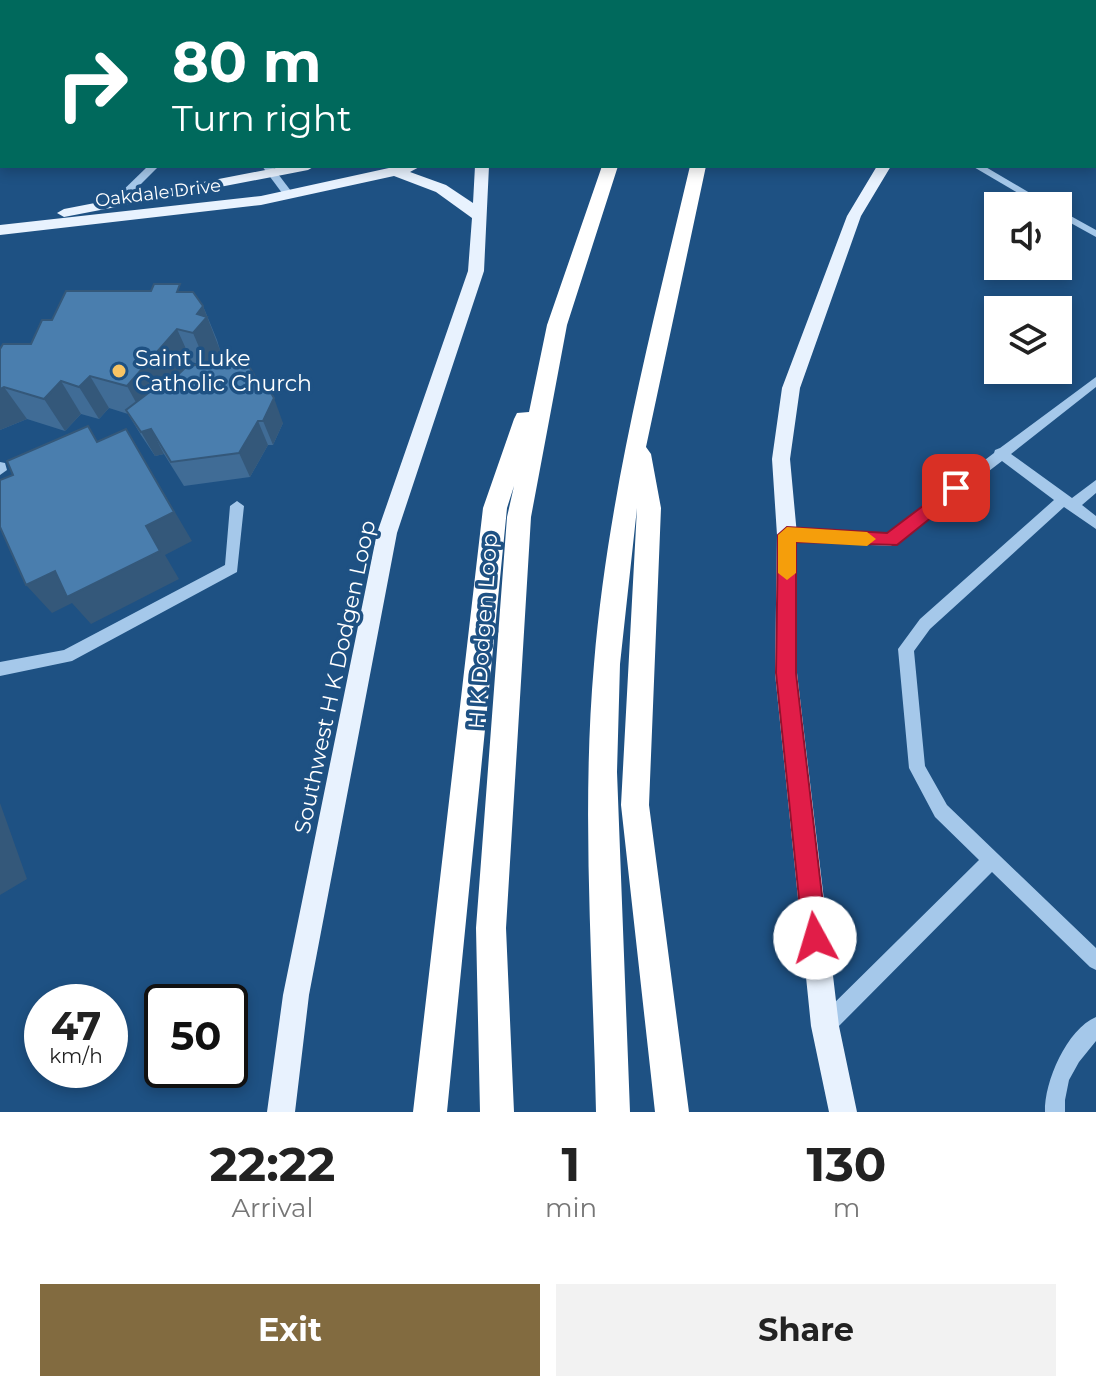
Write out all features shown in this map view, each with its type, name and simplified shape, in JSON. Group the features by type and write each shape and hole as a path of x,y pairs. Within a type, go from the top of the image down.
{"highway":[{"name":"H K Dodgen Loop","path":"497,1112 491,928 519,517 557,325 609,168"},
{"path":"613,1112 603,772 606,679 621,536 638,439 698,168"},
{"path":"430,1112 495,508 557,325"},
{"path":"638,439 649,508 635,805 672,1112"}],"main road":[{"name":"Oakdale Drive","path":"0,229 117,219 289,195 408,168"},
{"name":"Southwest H K Dodgen Loop","path":"281,1112 296,995 387,533 476,271 482,168"},
{"path":"843,1112 825,1026 786,673 787,535 781,459 791,388 854,216 883,168"},
{"name":"Oakdale Drive","path":"0,229 269,170"},
{"path":"396,172 430,181 459,196 479,217"}],"street":[{"path":"117,202 152,168"},
{"path":"980,168 1022,192"},
{"path":"269,170 289,195"},
{"path":"1072,220 1096,234"},
{"path":"787,535 891,540 1096,381"},
{"path":"1000,453 1096,523"},
{"path":"1096,485 1068,502 925,624 906,649 917,768 941,811 1096,961"},
{"path":"0,669 67,656 232,568 237,506"},
{"path":"825,1026 992,860"},
{"path":"1055,1112 1053,1090 1078,1047 1096,1027"}],"building":[{"path":"154,284 180,284 177,292 193,292 203,306 197,314 207,317 193,333 177,329 127,386 90,376 79,387 61,381 44,399 4,387 0,389 0,349 3,344 31,344 42,320 52,320 66,291 151,291"},
{"path":"245,360 258,381 263,380 274,398 263,421 258,421 239,453 171,462 151,429 141,432 126,410 151,391 161,391 187,366"},
{"path":"88,426 97,442 126,429 174,512 146,526 160,551 67,597 55,571 26,585 0,527 0,480 13,475 7,461"}],"slow traffic":[{"path":"787,573 787,535 867,539"}],"place":[{"name":"Saint Luke Catholic Church","path":"119,371"}],"route":[{"path":"815,938 786,673 787,535 891,540 956,488"}]}
